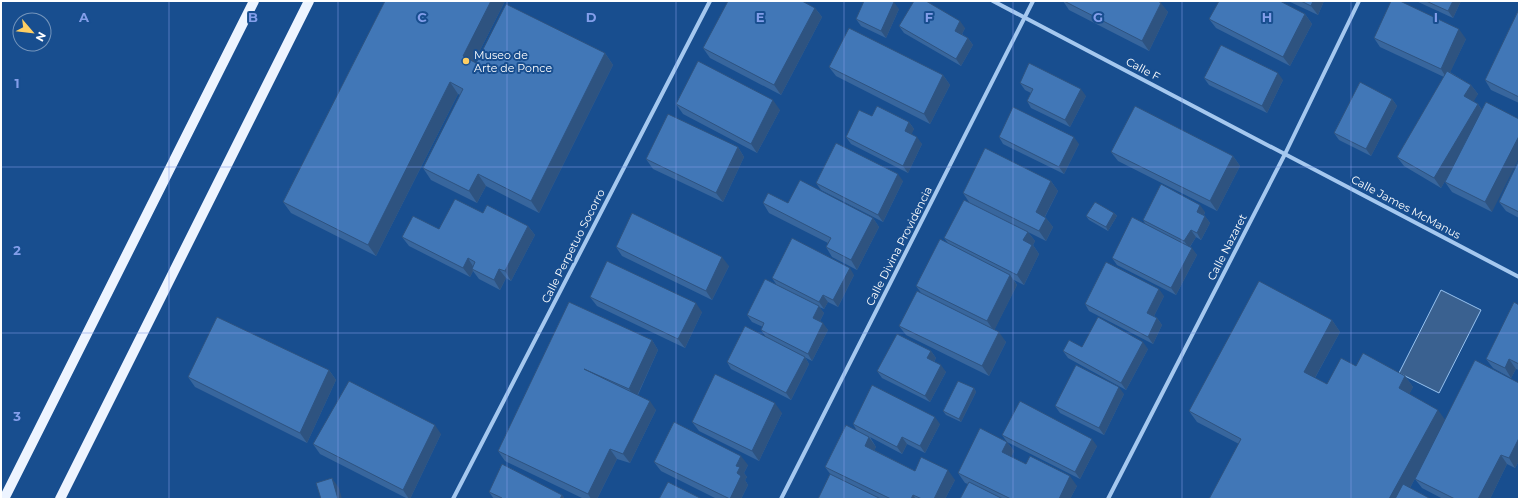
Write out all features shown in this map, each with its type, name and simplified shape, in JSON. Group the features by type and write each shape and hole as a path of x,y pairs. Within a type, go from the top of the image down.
{"main road":[{"path":"4,499 254,1"},
{"path":"60,499 309,1"}],"street":[{"name":"Calle Perpetuo Socorro","path":"453,499 710,1"},
{"name":"Calle F","path":"993,1 1284,154"},
{"name":"Calle Divina Providencia","path":"781,499 1034,1"},
{"name":"Calle Nazaret","path":"1108,499 1284,154 1359,1"},
{"name":"Calle James McManus","path":"1284,154 1519,277"}],"water":[{"path":"1441,290 1481,310 1439,393 1399,373"}],"building":[{"path":"385,1 491,1 463,56 476,63 506,4 605,53 531,201 478,174 469,191 423,168 463,89 450,82 368,245 283,202"},
{"path":"728,1 802,1 815,8 774,85 703,48"},
{"path":"864,1 894,2 881,31 856,19"},
{"path":"914,1 926,1 960,21 955,31 968,38 956,59 899,26"},
{"path":"1064,1 1158,1 1161,3 1142,41"},
{"path":"1219,1 1280,1 1305,14 1283,57 1209,19"},
{"path":"1301,1 1313,1 1311,6"},
{"path":"1391,1 1400,1 1459,29 1441,69 1374,38"},
{"path":"1426,1 1453,1 1448,11"},
{"path":"1519,9 1519,97 1485,80"},
{"path":"849,28 943,75 924,114 829,67"},
{"path":"1221,45 1278,73 1262,106 1204,78"},
{"path":"698,61 773,100 751,144 676,104"},
{"path":"1029,63 1081,89 1065,120 1027,101 1033,89 1020,83"},
{"path":"1447,71 1471,85 1464,96 1478,104 1434,178 1397,157"},
{"path":"1360,82 1392,99 1366,149 1334,133"},
{"path":"1486,102 1519,119 1519,136 1485,202 1445,182"},
{"path":"877,106 909,122 905,131 917,137 903,166 846,137 859,110 872,116"},
{"path":"1135,106 1233,156 1210,201 1111,152"},
{"path":"1013,107 1074,137 1059,167 999,137"},
{"path":"668,114 738,147 716,193 646,159"},
{"path":"836,143 898,174 878,215 816,183"},
{"path":"985,148 1051,181 1036,212 1046,218 1039,231 963,193"},
{"path":"1519,160 1519,212 1499,202"},
{"path":"800,180 873,218 851,260 826,247 831,238 763,203 768,193 788,203"},
{"path":"1161,184 1200,205 1197,212 1205,216 1197,233 1191,230 1184,241 1143,220"},
{"path":"455,199 483,213 487,205 528,226 505,271 499,269 494,280 472,269 475,262 468,258 463,268 402,237 413,216 439,229"},
{"path":"964,200 1028,232 1023,240 1032,245 1017,275 944,238"},
{"path":"1095,202 1114,213 1106,227 1086,216"},
{"path":"632,213 722,257 706,291 616,247"},
{"path":"1132,217 1192,248 1171,288 1112,258"},
{"path":"792,238 850,268 833,300 823,295 819,302 772,278"},
{"path":"940,239 1010,275 987,321 916,286"},
{"path":"607,261 696,303 678,339 590,297"},
{"path":"1106,262 1159,289 1147,313 1157,318 1148,337 1085,304"},
{"path":"765,279 819,306 813,318 823,323 808,354 761,330 764,323 747,315"},
{"path":"1259,281 1332,320 1304,372 1327,384 1341,358 1356,366 1363,353 1405,376 1399,388 1438,410 1389,499 1209,499 1241,439 1189,411"},
{"path":"917,291 999,332 982,366 899,326"},
{"path":"569,302 652,340 629,389 584,369 650,401 623,454 610,449 588,494 498,451"},
{"path":"1514,302 1519,305 1519,364 1509,359 1505,368 1486,359"},
{"path":"217,317 329,370 300,433 188,377"},
{"path":"1098,317 1143,342 1121,383 1063,351 1069,340 1082,347"},
{"path":"745,326 805,357 786,393 727,362"},
{"path":"897,334 931,351 927,358 941,365 925,396 877,371"},
{"path":"1475,360 1519,383 1519,438 1509,458 1501,455 1478,499 1455,499 1415,479"},
{"path":"1076,365 1119,387 1099,428 1055,406"},
{"path":"715,374 775,403 752,451 692,422"},
{"path":"349,381 435,425 403,490 313,444"},
{"path":"958,381 974,388 959,419 943,411"},
{"path":"872,385 935,417 920,446 902,437 897,447 853,424"},
{"path":"1020,401 1092,439 1075,472 1002,435"},
{"path":"674,422 741,456 736,466 740,467 737,473 741,476 730,499 654,462"},
{"path":"846,425 869,437 865,446 915,471 921,457 948,470 934,499 922,499 913,495 911,499 891,499 825,467"},
{"path":"980,428 1007,442 1002,452 1026,464 1030,456 1070,476 1059,499 1011,499 958,473"},
{"path":"502,464 562,495 560,499 501,499 502,498 489,492"},
{"path":"830,474 881,499 818,499"},
{"path":"332,478 338,499 321,499 316,483"},
{"path":"668,482 702,499 659,499"},
{"path":"969,482 1003,499 960,499"},
{"path":"1403,484 1431,499 1395,499"}],"place":[{"name":"Museo de Arte de Ponce","path":"466,61"}]}
